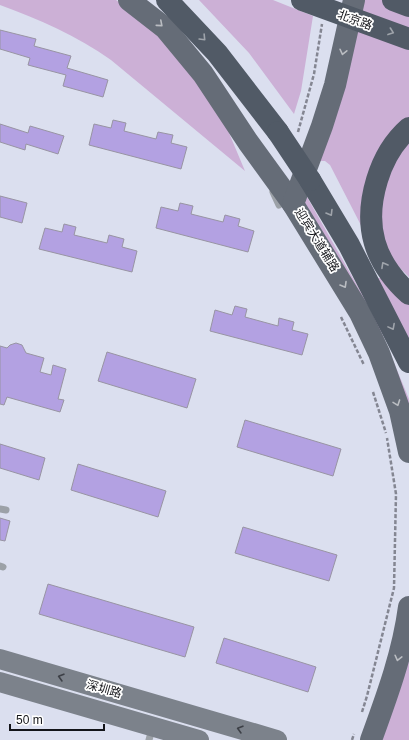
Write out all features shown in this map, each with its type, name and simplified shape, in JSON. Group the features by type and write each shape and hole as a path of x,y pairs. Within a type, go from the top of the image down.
{"highway":[{"path":"166,0 217,53 287,135 310,180 349,245 409,362"},
{"name":"北京路","path":"302,0 409,39"},
{"path":"393,0 409,6"},
{"path":"409,128 399,137 381,167 371,207 371,225 376,247 385,267 397,283 409,294"}],"main road":[{"path":"129,0 165,28 203,74 248,142 286,204"},
{"name":"迎宾大道辅路","path":"354,0 335,85 322,126 286,204 360,313 376,346 400,412 409,452"},
{"path":"363,736 392,682 407,624 409,607"}],"street":[{"name":"深圳路","path":"0,659 277,740"},
{"name":"深圳路","path":"0,682 151,733 199,740"}],"path":[{"path":"287,135 314,74 323,17"},
{"path":"339,313 364,365"},
{"path":"360,718 367,696 394,588 396,494 387,435 372,386"},
{"path":"352,740 363,736"}],"shaded area":[{"path":"0,0 116,0 155,29 184,62 224,121 245,171 111,60 85,43 57,29 0,5"},
{"path":"199,0 273,0 313,16 301,91 294,114 249,53"},
{"path":"358,0 409,0 409,277 398,266 386,274 330,165 325,161 314,161"},
{"path":"303,190 375,317 409,399 409,426 299,204"},
{"path":"375,278 384,278 409,300 409,351"},
{"path":"409,636 409,740 383,740 381,733"}],"building":[{"path":"0,30 36,39 34,46 71,56 67,68 108,80 103,97 63,86 66,75 28,65 30,58 0,49"},
{"path":"113,120 126,123 124,131 156,139 158,132 173,135 171,143 187,147 181,169 89,145 94,124 111,128"},
{"path":"0,124 28,133 30,126 64,136 58,154 26,144 25,150 0,142"},
{"path":"0,196 27,203 22,223 0,217"},
{"path":"180,203 193,206 191,214 223,222 225,215 240,219 238,226 254,231 248,252 156,228 161,207 178,211"},
{"path":"64,224 76,227 74,235 107,243 109,235 124,239 122,247 137,251 132,272 39,249 45,228 62,232"},
{"path":"235,306 247,309 245,317 278,326 279,318 294,322 292,330 308,334 302,355 210,331 215,310 232,315"},
{"path":"16,343 22,345 26,353 44,358 40,372 51,375 53,365 66,369 58,399 64,400 60,412 7,397 4,405 0,404 0,346 7,348"},
{"path":"107,352 196,379 187,408 98,381"},
{"path":"245,420 341,449 333,476 237,447"},
{"path":"0,444 45,458 39,480 0,468"},
{"path":"78,464 166,491 158,517 71,490"},
{"path":"0,518 10,521 5,541 0,540"},
{"path":"243,527 337,555 329,581 235,553"},
{"path":"48,584 194,627 185,657 39,614"},
{"path":"224,638 316,667 308,692 216,663"}]}
